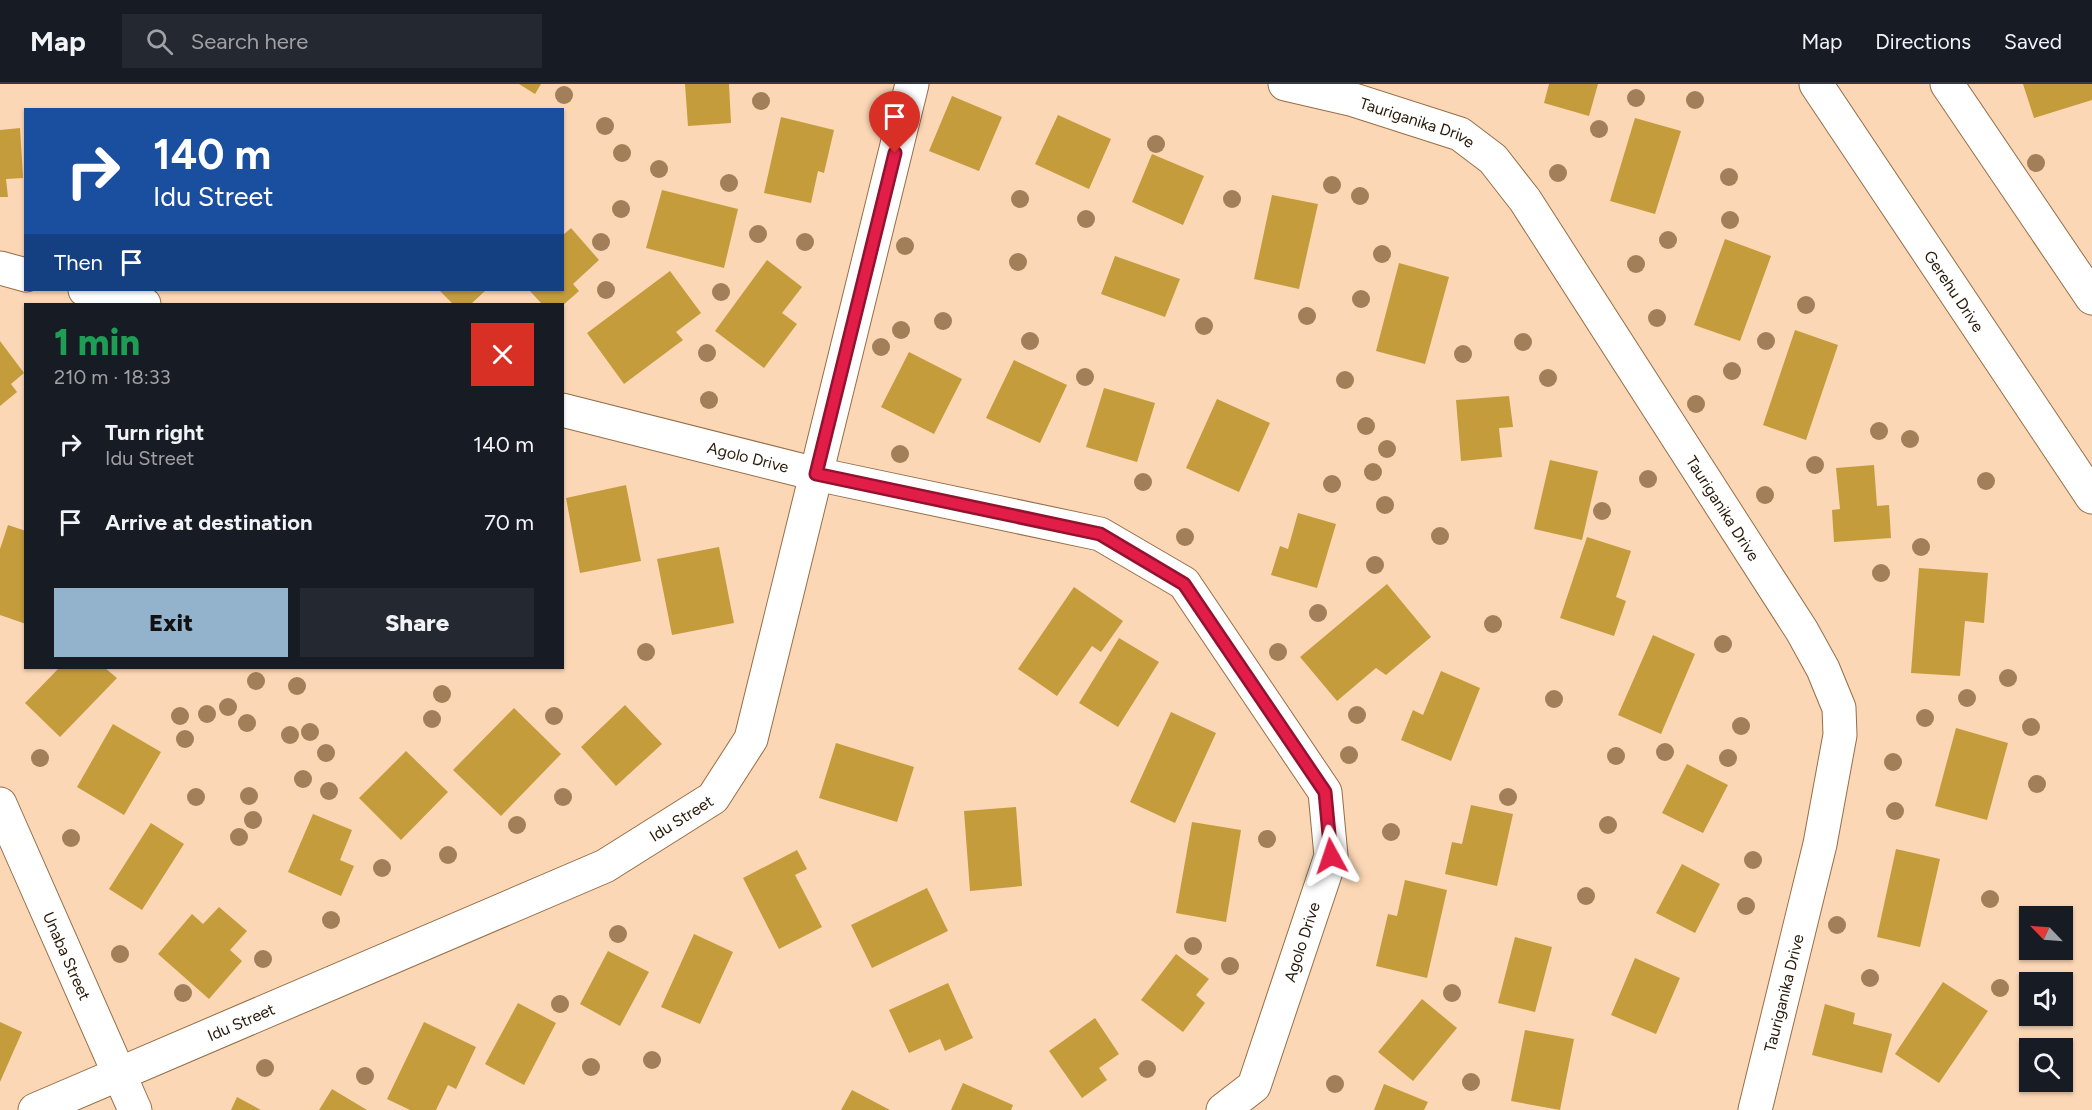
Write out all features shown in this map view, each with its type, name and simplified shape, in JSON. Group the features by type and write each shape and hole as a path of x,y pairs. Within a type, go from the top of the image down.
{"street":[{"name":"Idu Street","path":"35,1110 606,866 713,798 751,740 912,84"},
{"name":"Tauriganika Drive","path":"1285,84 1354,100 1460,134 1493,159 1532,210 1802,631 1823,669 1839,708 1840,735 1820,844 1755,1110"},
{"name":"Gerehu Drive","path":"1816,84 2092,497"},
{"path":"1947,84 2092,298"},
{"path":"0,268 24,274"},
{"path":"89,291 140,303"},
{"name":"Agolo Drive","path":"564,411 816,474 1100,534 1184,584 1325,792 1331,856 1254,1086 1223,1110"},
{"name":"Unaba Street","path":"0,804 135,1110"}],"building":[{"path":"519,84 541,84 535,94"},
{"path":"685,84 729,84 731,123 688,126"},
{"path":"1549,84 1598,84 1589,116 1544,103"},
{"path":"2023,84 2092,84 2092,100 2034,118"},
{"path":"952,96 1002,117 979,171 929,151"},
{"path":"1058,115 1111,139 1089,189 1035,164"},
{"path":"781,117 834,130 824,173 818,171 811,203 764,193"},
{"path":"1635,118 1681,131 1655,214 1610,201"},
{"path":"20,128 23,178 6,179 8,197 0,197 0,130"},
{"path":"1152,154 1204,176 1183,225 1132,202"},
{"path":"662,190 738,209 724,268 646,248"},
{"path":"1272,195 1318,204 1299,289 1254,279"},
{"path":"571,228 599,260 573,284 579,291 564,304 541,303 530,291 564,291 564,234"},
{"path":"1725,239 1771,256 1740,341 1694,325"},
{"path":"1115,256 1180,279 1165,317 1101,294"},
{"path":"767,260 802,287 782,313 797,324 764,368 715,331"},
{"path":"1399,263 1449,277 1425,364 1376,351"},
{"path":"670,271 701,313 676,332 683,340 624,384 587,333"},
{"path":"440,291 485,291 472,303 452,303"},
{"path":"1795,330 1838,345 1806,440 1763,425"},
{"path":"0,341 24,373 11,384 17,392 0,406"},
{"path":"909,352 962,379 934,434 881,407"},
{"path":"1014,360 1067,385 1040,443 986,418"},
{"path":"1104,388 1155,403 1137,462 1086,447"},
{"path":"1509,396 1513,427 1499,428 1502,457 1461,461 1456,400"},
{"path":"1217,399 1270,423 1239,492 1186,468"},
{"path":"1550,460 1598,471 1582,540 1534,529"},
{"path":"1874,465 1877,506 1889,505 1891,538 1834,542 1832,510 1840,509 1836,468"},
{"path":"626,485 641,561 580,573 566,498"},
{"path":"1298,513 1336,524 1317,588 1271,575 1280,546 1288,549"},
{"path":"8,525 24,530 24,623 0,615 0,549"},
{"path":"1587,537 1631,551 1616,597 1626,601 1614,636 1560,618"},
{"path":"719,547 734,623 672,635 657,559"},
{"path":"1919,568 1988,573 1984,623 1965,621 1960,676 1911,673"},
{"path":"1387,584 1431,637 1386,675 1376,668 1337,701 1300,657"},
{"path":"1074,587 1123,621 1101,652 1092,646 1057,696 1018,669"},
{"path":"1653,635 1695,654 1661,734 1618,715"},
{"path":"1119,638 1159,662 1118,727 1079,703"},
{"path":"58,669 106,669 117,678 60,737 25,703"},
{"path":"1441,671 1480,688 1451,761 1401,740 1413,710 1423,715"},
{"path":"625,705 662,744 616,786 581,747"},
{"path":"514,708 561,754 501,816 453,770"},
{"path":"1171,712 1216,733 1175,823 1130,802"},
{"path":"113,724 161,752 124,815 77,787"},
{"path":"1956,728 2008,743 1987,820 1935,806"},
{"path":"836,743 914,767 897,822 819,798"},
{"path":"406,751 448,792 401,840 359,798"},
{"path":"1687,764 1728,785 1703,833 1662,813"},
{"path":"1471,805 1513,814 1497,886 1445,874 1452,842 1462,844"},
{"path":"1016,807 1022,886 970,891 964,811"},
{"path":"313,814 352,830 340,860 354,866 341,896 288,872"},
{"path":"1192,822 1241,830 1226,922 1176,913"},
{"path":"151,823 184,844 142,910 109,889"},
{"path":"1896,849 1940,859 1920,947 1877,937"},
{"path":"797,850 807,869 795,875 822,927 779,949 743,878"},
{"path":"1682,864 1720,884 1695,933 1656,913"},
{"path":"1405,880 1447,890 1427,978 1376,966 1388,914 1397,916"},
{"path":"927,888 948,931 872,968 851,925"},
{"path":"219,907 247,931 230,950 242,961 209,999 158,954 192,914 203,924"},
{"path":"694,934 733,952 700,1024 661,1007"},
{"path":"1515,937 1552,947 1535,1012 1498,1003"},
{"path":"608,951 649,972 620,1026 580,1004"},
{"path":"1176,954 1209,979 1196,995 1205,1003 1183,1032 1141,1000"},
{"path":"1635,958 1680,978 1656,1034 1611,1015"},
{"path":"1943,982 1988,1011 1939,1083 1895,1054"},
{"path":"948,983 973,1038 945,1051 940,1039 909,1053 889,1010"},
{"path":"1422,999 1457,1028 1413,1081 1378,1052"},
{"path":"518,1003 556,1023 524,1085 485,1064"},
{"path":"1825,1004 1855,1013 1853,1024 1892,1034 1882,1073 1812,1055"},
{"path":"1095,1018 1119,1054 1099,1068 1107,1080 1082,1098 1049,1051"},
{"path":"0,1022 22,1032 0,1082"},
{"path":"424,1022 476,1047 456,1089 448,1085 436,1110 410,1110 387,1099"},
{"path":"1525,1030 1574,1039 1560,1110 1511,1101"},
{"path":"963,1083 1013,1105 1011,1110 951,1110"},
{"path":"1384,1084 1428,1102 1424,1110 1374,1110"},
{"path":"332,1089 367,1110 319,1110"},
{"path":"852,1090 890,1110 841,1110"},
{"path":"237,1097 261,1110 231,1110"}],"route":[{"path":"895,153 816,474 1100,534 1184,584 1325,792 1331,856"}]}
